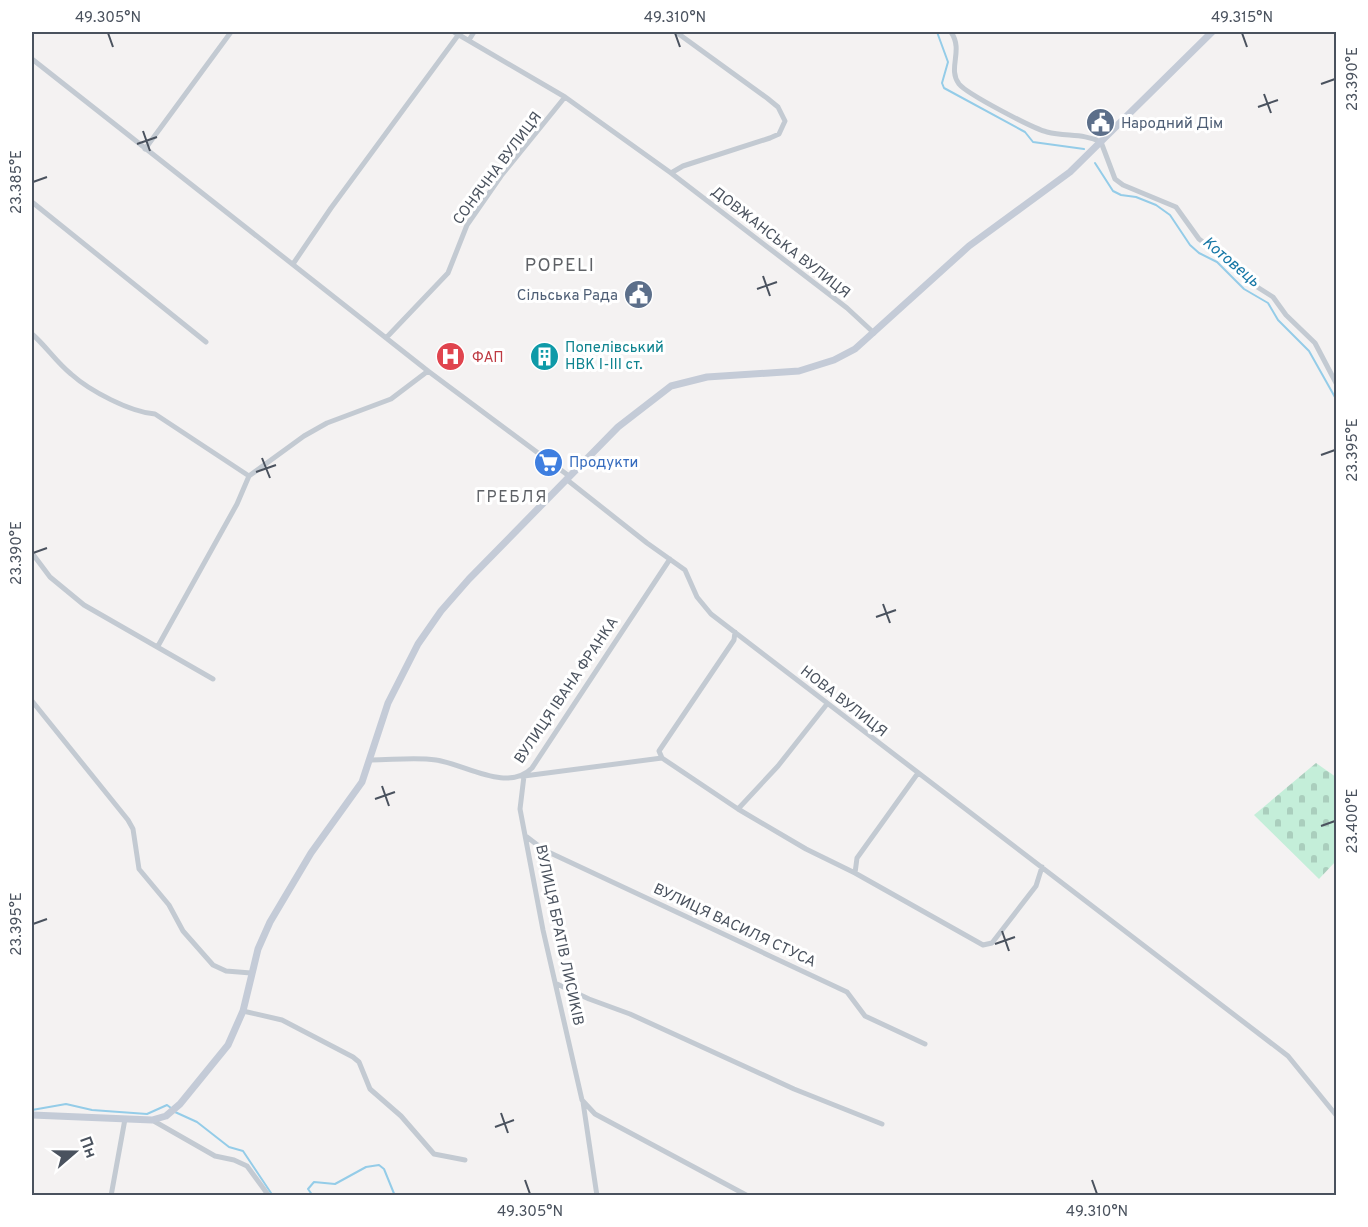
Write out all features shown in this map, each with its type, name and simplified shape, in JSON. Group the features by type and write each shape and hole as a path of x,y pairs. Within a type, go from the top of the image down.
{"main road":[{"path":"32,1115 152,1120 171,1113 180,1104 228,1045 243,1011 251,973 270,922 298,873 358,789 371,760 388,703 407,663 427,630 470,579 567,478 640,407 670,386 707,377 799,371 834,360 855,349 969,246 1070,172 1212,32"}],"street":[{"path":"145,149 231,32"},
{"path":"470,40 474,32"},
{"path":"671,173 683,166 779,134 785,121 778,107 767,98 676,32"},
{"path":"951,32 958,47 953,72 967,92 1038,129 1090,136 1101,142 1115,179 1123,185 1176,207 1199,239 1218,253 1244,278 1273,297 1286,315 1314,343 1336,383"},
{"path":"293,264 331,207 456,33"},
{"name":"ДОВЖАНСЬКА ВУЛИЦЯ","path":"456,33 565,97 671,173 847,308 873,333"},
{"path":"32,59 567,478"},
{"name":"СОНЯЧНА ВУЛИЦЯ","path":"386,338 448,273 467,225 501,176 565,97"},
{"path":"32,202 206,342"},
{"path":"32,334 73,377 119,404 144,413 155,414 249,476"},
{"path":"158,646 237,504 249,476 304,436 327,423 392,399 429,371"},
{"name":"НОВА ВУЛИЦЯ","path":"567,478 686,570 703,607 1288,1056 1336,1115"},
{"path":"32,553 50,577 84,604 213,679"},
{"name":"ВУЛИЦЯ ІВАНА ФРАНКА","path":"371,760 439,761 498,776 524,776 532,768 670,559"},
{"path":"654,758 734,640 735,632"},
{"path":"32,701 128,820 133,829 139,869 169,906 183,932 213,965 226,971 251,973"},
{"path":"738,809 778,766 827,704"},
{"path":"659,751 662,758 738,809 806,849 855,873 983,945 992,943 1036,886 1042,867"},
{"path":"524,776 662,758"},
{"path":"855,873 857,858 918,773"},
{"name":"ВУЛИЦЯ БРАТІВ ЛИСИКІВ","path":"524,776 520,809 543,930 582,1100 597,1196"},
{"name":"ВУЛИЦЯ ВАСИЛЯ СТУСА","path":"527,837 544,850 847,992 865,1016 925,1044"},
{"path":"557,984 630,1014 794,1089 882,1124"},
{"path":"243,1011 282,1020 353,1057 359,1062 370,1089 401,1116 434,1154 465,1160"},
{"path":"582,1100 595,1114 748,1196"},
{"path":"111,1196 125,1119"},
{"path":"152,1120 215,1156 234,1160 247,1166 269,1196"}],"green space":[{"path":"1316,763 1336,777 1336,861 1319,879 1254,815"}],"waterway":[{"name":"Котовець","path":"937,32 948,62 942,83 944,88 1025,132 1033,142 1084,149"},
{"name":"Котовець","path":"1095,163 1113,191 1156,205 1170,215 1190,245 1199,253 1217,262 1244,289 1268,303 1278,320 1309,351 1336,399"},
{"path":"32,1110 66,1104 92,1110 147,1114 167,1105 171,1108"},
{"path":"175,1112 197,1122 229,1147 243,1151 273,1196"},
{"path":"313,1196 308,1189 314,1182 335,1184 366,1167 379,1165 384,1169 395,1196"},
{"path":"288,1196 296,1196"}],"place":[{"name":"Народний Дім","path":"1100,123"},
{"name":"Сільська Рада","path":"639,295"},
{"name":"Попелівський НВК І-ІІІ ст.","path":"544,356"},
{"name":"ФАП","path":"451,357"},
{"name":"Продукти","path":"548,462"}],"district":[{"name":"POPELI","path":"560,265"},
{"name":"ГРЕБЛЯ","path":"512,496"}]}
